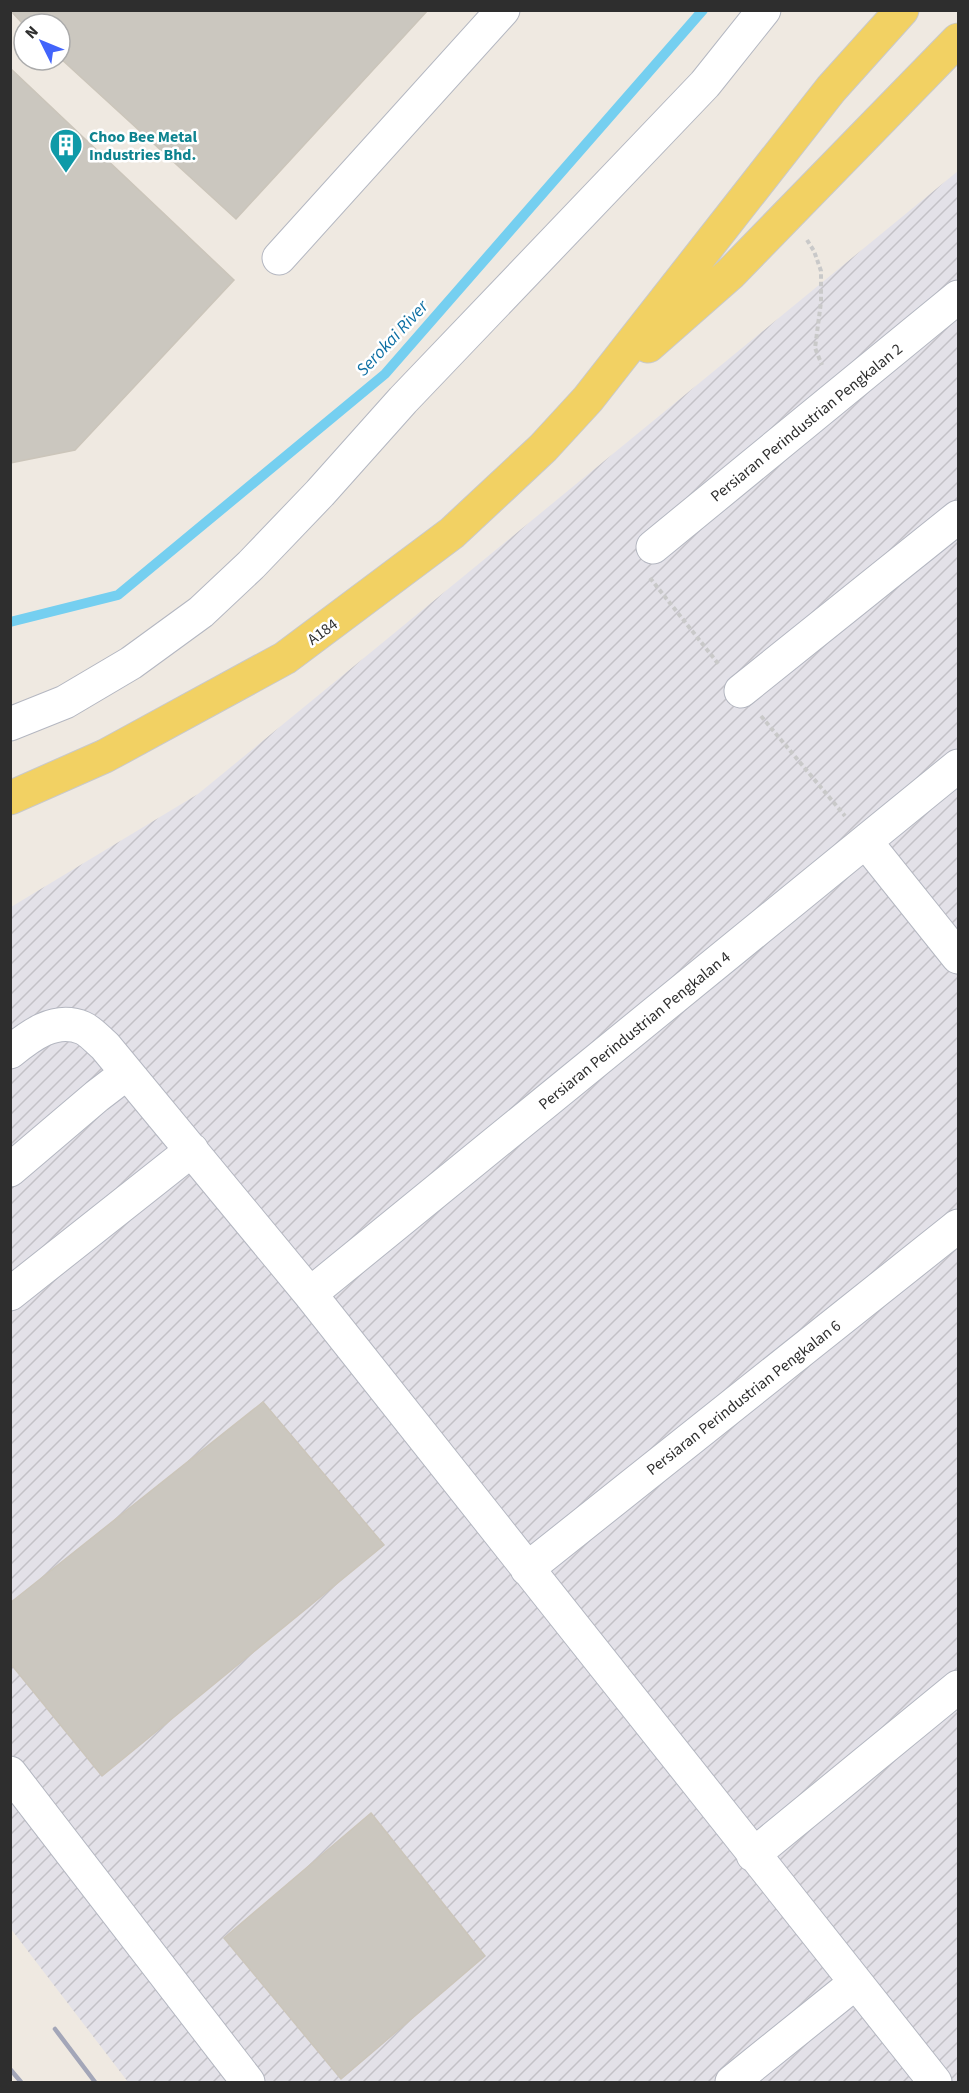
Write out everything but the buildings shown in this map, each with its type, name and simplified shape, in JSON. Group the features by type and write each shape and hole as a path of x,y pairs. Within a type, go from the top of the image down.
{"main road":[{"path":"588,399 831,89 902,10"},
{"path":"588,399 731,273 958,40"},
{"name":"A184","path":"10,798 105,756 285,658 452,533 543,448 588,399"}],"street":[{"path":"279,258 502,10"},
{"path":"10,724 64,702 131,663 201,612 251,565 320,494 403,400 705,84 764,10"},
{"name":"Persiaran Perindustrian Pengkalan 2","path":"653,547 958,297"},
{"path":"741,691 958,517"},
{"name":"Persiaran Perindustrian Pengkalan 4","path":"310,1294 958,766"},
{"path":"866,842 958,957"},
{"path":"10,1052 32,1034 61,1023 83,1028 105,1046 310,1294 935,2082"},
{"path":"10,1170 97,1096 127,1074"},
{"path":"10,1294 192,1150"},
{"name":"Persiaran Perindustrian Pengkalan 6","path":"526,1569 958,1226"},
{"path":"753,1855 958,1687"},
{"path":"10,1773 248,2082"},
{"path":"732,2082 855,1983"}],"path":[{"path":"789,215 814,251 821,271 821,302 815,348 825,371 842,393"}],"shaded area":[{"path":"958,171 958,2082 128,2082 11,1929 11,907 198,794"}],"waterway":[{"name":"Serokai River","path":"10,622 118,595 385,374 703,10"}],"railway":[{"path":"55,2029 95,2082"},
{"path":"10,2069 21,2082"}],"place":[{"name":"Choo Bee Metal Industries Bhd.","path":"66,174"}]}
